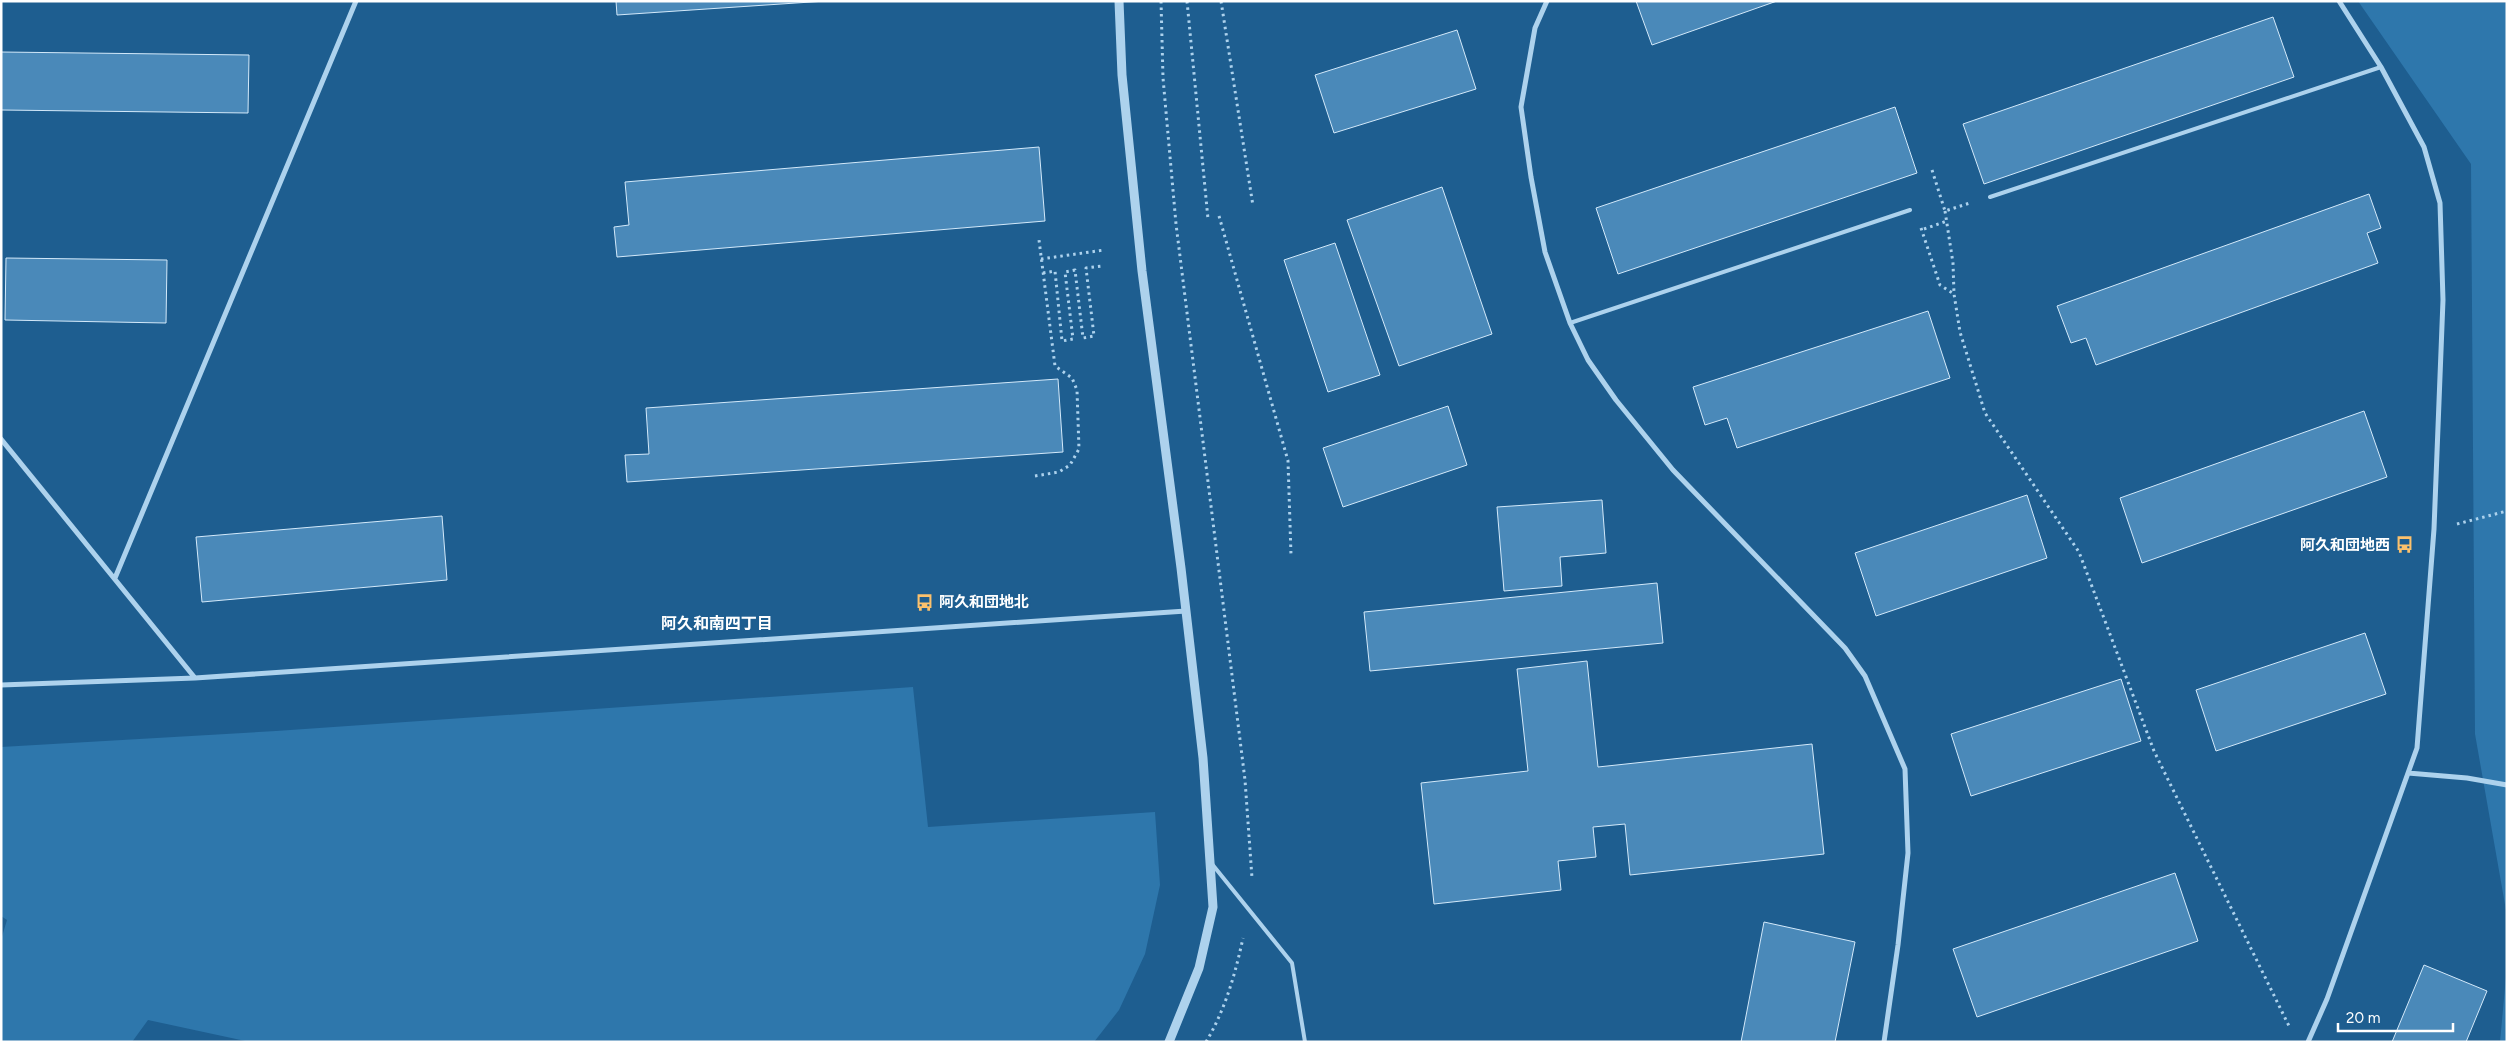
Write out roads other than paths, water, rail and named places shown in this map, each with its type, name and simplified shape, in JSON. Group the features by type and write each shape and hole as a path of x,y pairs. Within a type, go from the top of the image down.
{"street":[{"path":"115,578 356,1"},
{"path":"1119,1 1122,74 1142,271 1186,611 1203,758 1211,862 1213,907 1199,968 1169,1042"},
{"path":"1548,1 1535,28 1521,107 1530,177 1545,252 1570,323 1588,360 1616,400 1672,470 1845,648 1865,676 1906,769 1908,853 1898,945 1884,1042"},
{"path":"2308,1042 2327,999 2417,748 2434,529 2442,300 2440,204 2424,147 2381,67 2339,1"},
{"path":"1,439 195,678"},
{"path":"1,685 195,678 1186,611"},
{"path":"2408,773 2468,778 2507,785"}],"lane":[{"path":"1990,197 2381,67"},
{"path":"1570,323 1910,210"},
{"path":"1211,862 1292,963 1305,1042"}],"place":[{"name":"阿久和団地西","path":"2404,545"},
{"name":"阿久和団地北","path":"925,602"}],"district":[{"name":"阿久和南四丁目","path":"717,623"}]}
